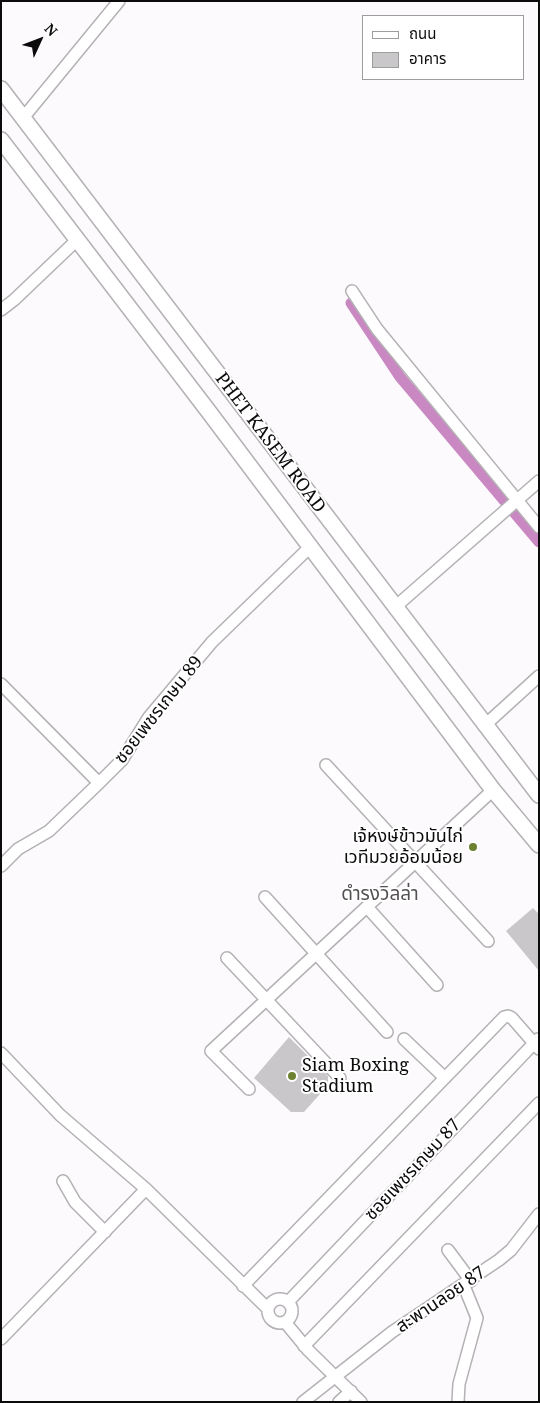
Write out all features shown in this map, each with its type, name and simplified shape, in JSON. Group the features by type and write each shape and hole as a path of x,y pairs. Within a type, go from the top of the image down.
{"main road":[{"name":"PHET KASEM ROAD","path":"1,89 394,608 539,796"},
{"name":"PHET KASEM ROAD","path":"1,140 311,546 493,790 539,845"}],"street":[{"path":"23,118 119,1"},
{"path":"1,310 78,239"},
{"path":"352,291 377,329 539,527"},
{"path":"394,608 539,481"},
{"name":"ซอยเพชรเกษม 89","path":"1,866 18,849 49,831 100,783 122,760 149,717 212,642 311,546"},
{"path":"484,726 539,676"},
{"path":"1,684 100,783"},
{"path":"326,765 488,941"},
{"path":"249,1089 212,1051 493,790"},
{"path":"265,897 387,1032"},
{"path":"367,907 437,985"},
{"path":"227,958 340,1078"},
{"path":"242,1286 504,1017 512,1018 537,1044"},
{"path":"404,1039 445,1078"},
{"name":"ซอยเพชรเกษม 87","path":"288,1302 537,1044"},
{"path":"1,1053 60,1115 146,1189 242,1286 268,1309 273,1321 285,1322 304,1346 360,1402"},
{"path":"304,1346 539,1103"},
{"path":"63,1181 76,1202 105,1232"},
{"path":"1,1339 146,1189"},
{"name":"สะพานลอย 87","path":"303,1402 334,1376 420,1313 468,1284 511,1250 539,1214"},
{"path":"448,1250 468,1284 477,1318 459,1384 458,1402"},
{"path":"268,1309 272,1303 278,1300 288,1302 292,1313 285,1322"},
{"path":"339,1402 351,1391"}],"building":[{"path":"533,908 539,914 539,971 506,931"},
{"name":"Siam Boxing Stadium","path":"289,1037 328,1076 328,1085 304,1112 291,1112 254,1078"}],"waterway":[{"path":"351,303 400,377 539,542"}],"place":[{"name":"เจ้หงษ์ข้าวมันไก่ เวทีมวยอ้อมน้อย","path":"473,847"},
{"name":"Siam Boxing Stadium","path":"292,1076"}],"district":[{"name":"ดำรงวิลล่า","path":"380,895"}]}
